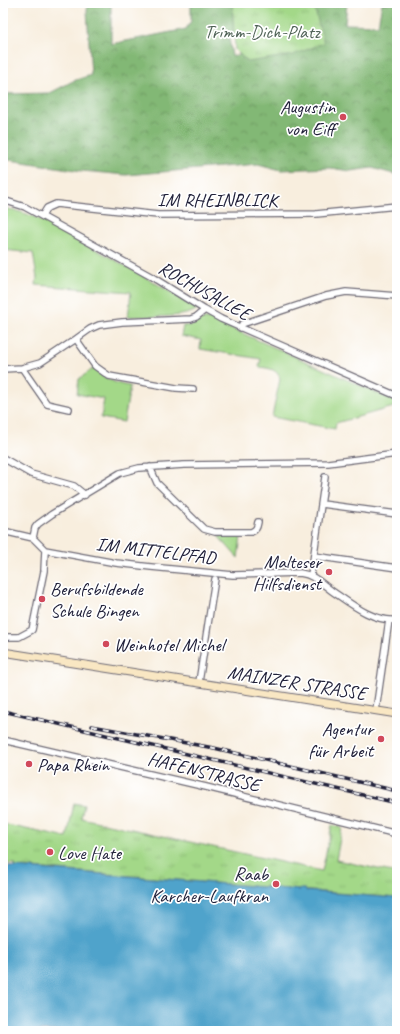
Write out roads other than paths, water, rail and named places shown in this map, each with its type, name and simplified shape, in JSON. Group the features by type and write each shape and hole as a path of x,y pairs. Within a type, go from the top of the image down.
{"main road":[{"name":"MAINZER STRASSE","path":"3,652 397,714"}],"street":[{"name":"ROCHUSALLEE","path":"3,200 25,207 42,216 152,277 205,310 241,328 397,396"},
{"name":"IM RHEINBLICK","path":"42,216 47,208 56,204 158,215 316,214 397,206"},
{"path":"241,328 242,324 326,296 346,292 397,296"},
{"path":"3,369 22,368 40,363 90,329 106,323 190,319 196,317 205,310"},
{"path":"76,339 95,366 109,376 193,390"},
{"path":"22,368 46,404 69,409"},
{"path":"33,538 34,531 38,524 52,514 126,470 184,465 328,463 397,454"},
{"path":"3,458 31,474 74,486 85,495"},
{"path":"150,467 157,483 196,522 208,531 251,532 255,531 258,522"},
{"path":"325,477 311,575 333,592 365,612 378,618 397,620"},
{"path":"322,504 397,514"},
{"path":"3,531 33,538 44,550 44,571 32,630 19,637 3,637"},
{"name":"IM MITTELPFAD","path":"44,550 151,568 236,575 300,573 311,575"},
{"path":"314,556 397,568"},
{"path":"199,682 214,579"},
{"path":"376,710 389,620"},
{"name":"HAFENSTRASSE","path":"3,740 192,783 397,834"}],"water":[{"path":"3,866 300,890 305,889 306,891 397,898 397,1031 3,1031"}],"railway":[{"path":"3,711 397,803"},
{"path":"92,726 214,748 397,791"}],"place":[{"name":"Augustin von Eiff","path":"343,117"},
{"name":"Malteser Hilfsdienst","path":"329,572"},
{"name":"Berufsbildende Schule Bingen","path":"42,599"},
{"name":"Weinhotel Michel","path":"106,644"},
{"name":"Agentur für Arbeit","path":"381,739"},
{"name":"Papa Rhein","path":"29,764"},
{"name":"Love Hate","path":"50,852"},
{"name":"Raab Karcher-Laufkran","path":"276,884"}],"park label":[{"name":"Trimm-Dich-Platz","path":"262,31"}]}
